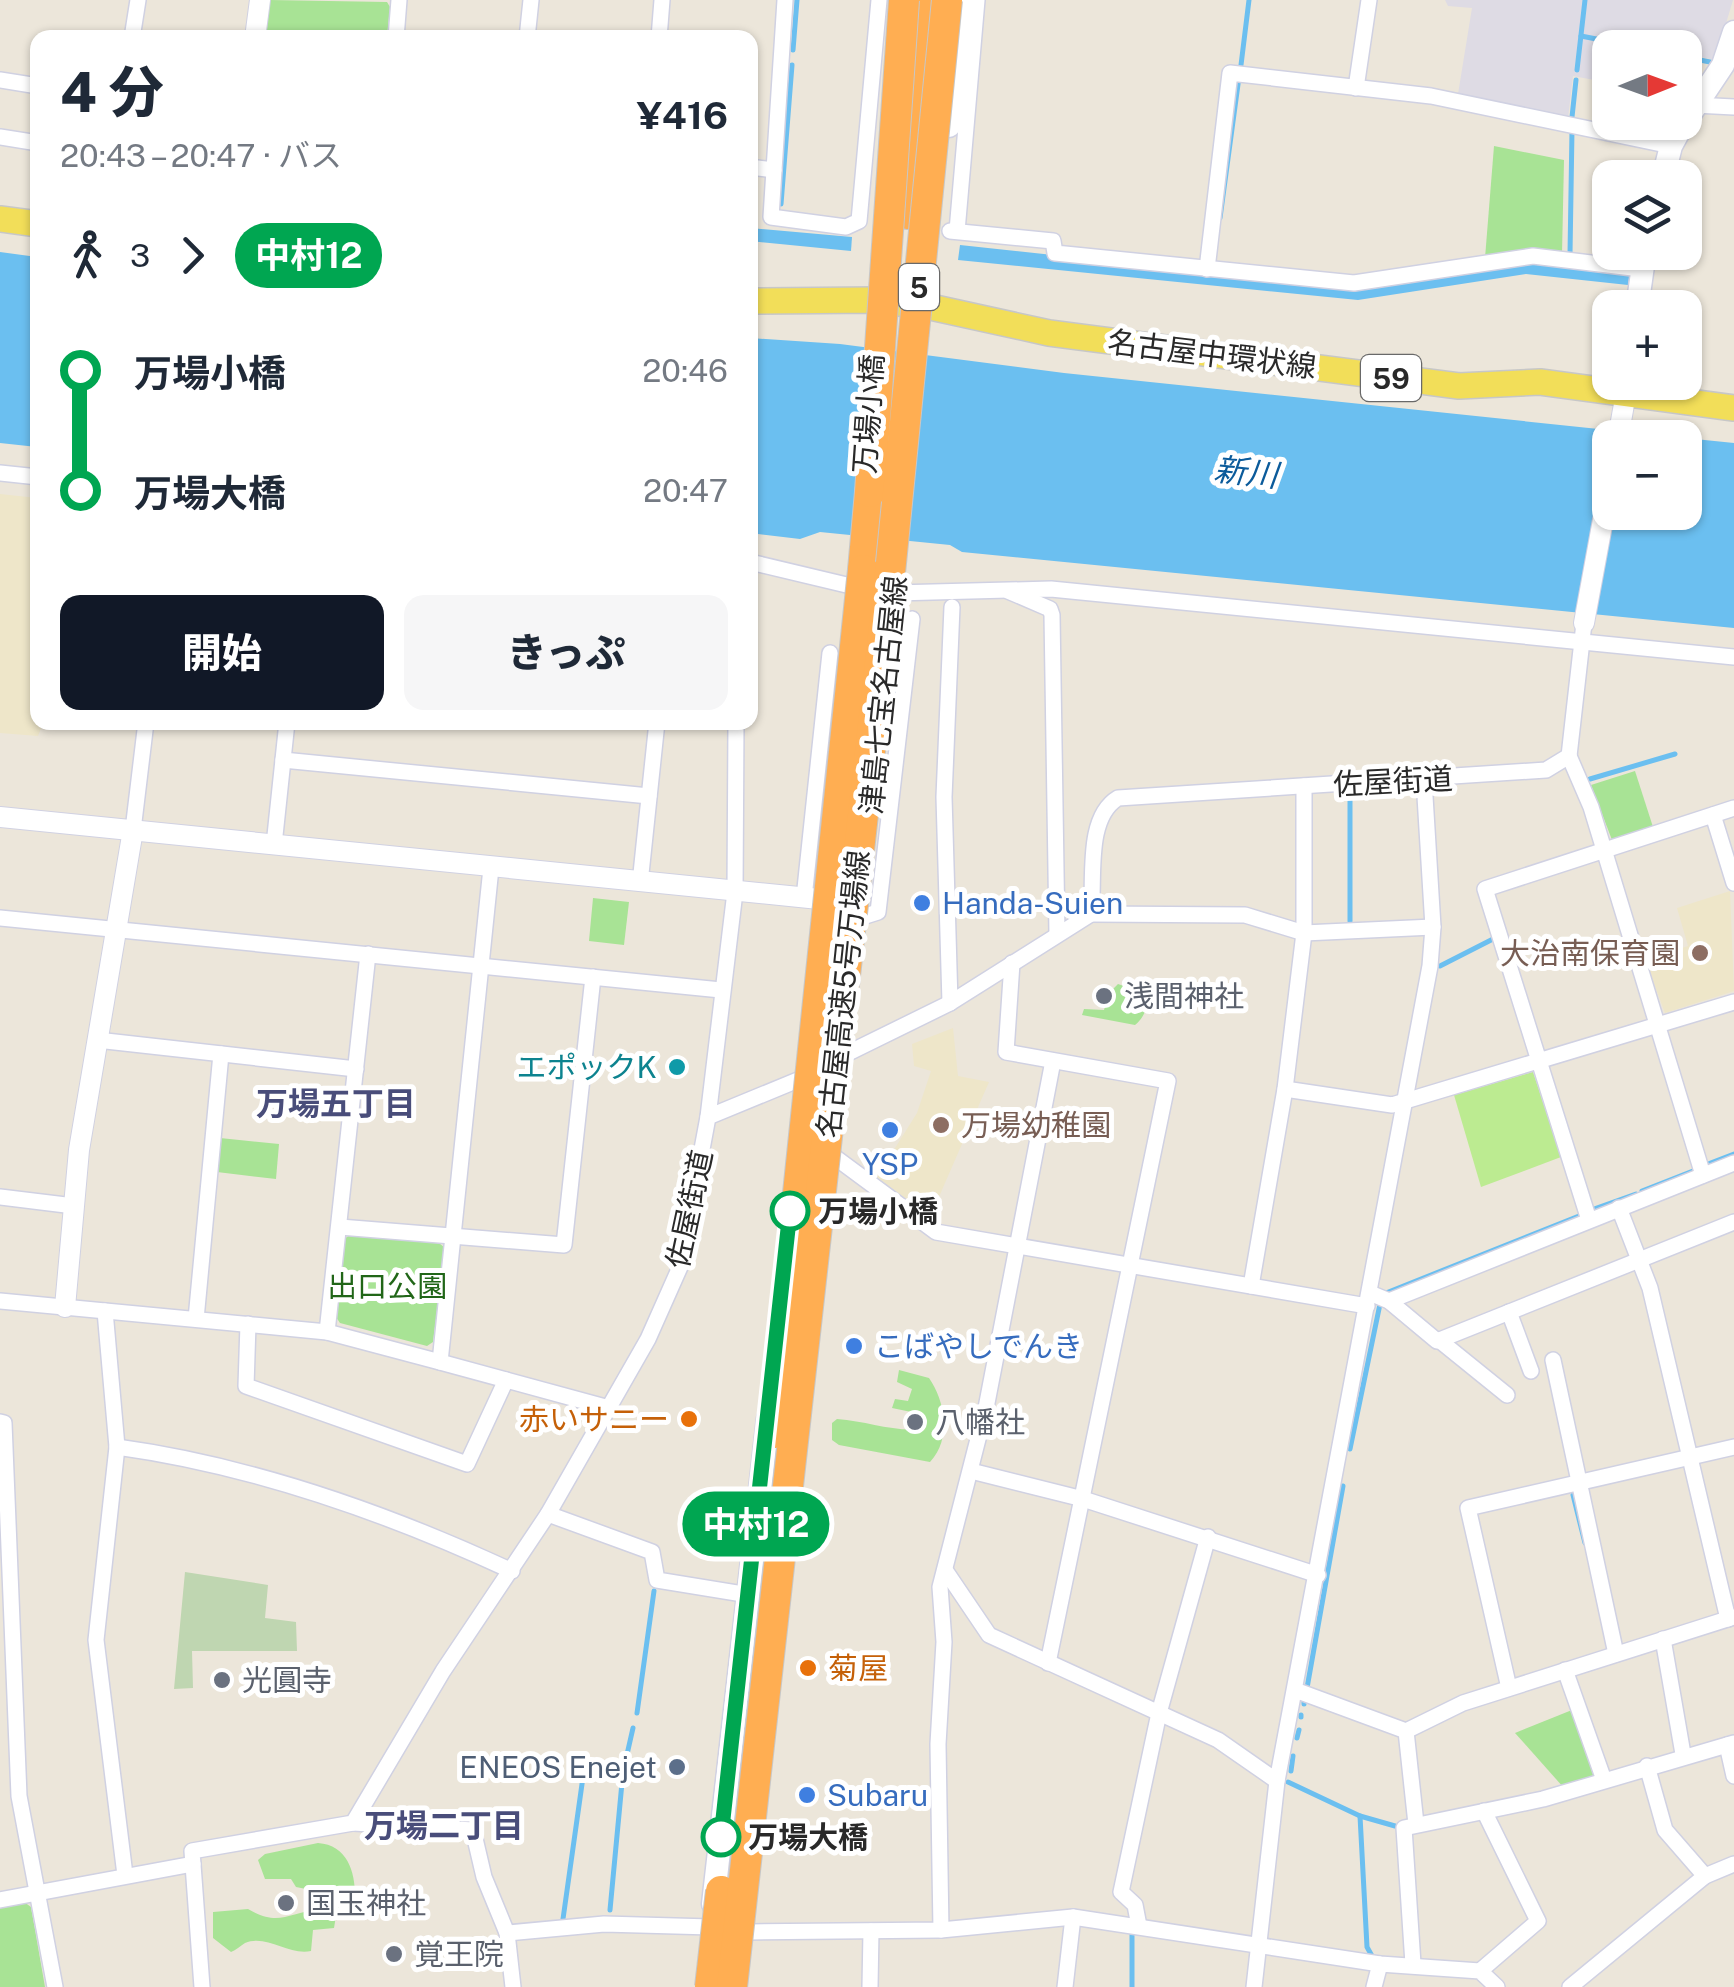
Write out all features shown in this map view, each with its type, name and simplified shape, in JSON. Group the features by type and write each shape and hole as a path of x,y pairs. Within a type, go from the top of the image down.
{"highway":[{"name":"名古屋高速5号万場線","path":"707,1987 834,874 870,492 904,0"},
{"path":"870,492 884,475 928,0"},
{"name":"名古屋高速5号万場線","path":"732,1987 888,593 948,0"}],"main road":[{"path":"874,310 896,0"},
{"name":"津島七宝名古屋線","path":"744,1987 809,1408 832,1156 963,0"},
{"path":"1702,96 1723,65 1734,32"},
{"path":"1667,160 1674,140"},
{"path":"0,219 30,223"},
{"name":"名古屋中環状線","path":"758,302 874,310 1459,386 1540,382 1592,386"},
{"name":"万場小橋","path":"856,578 874,310"},
{"name":"名古屋中環状線","path":"1691,400 1734,408"},
{"name":"津島七宝名古屋線","path":"707,1987 804,1079 812,898 856,578"}],"street":[{"path":"133,30 138,0"},
{"path":"256,30 260,0"},
{"path":"397,30 399,0"},
{"path":"529,30 531,0"},
{"path":"659,30 662,0"},
{"path":"785,0 771,217 846,227 864,222 879,0"},
{"path":"977,0 953,231 1053,241 1055,253 1354,283 1533,256 1641,280"},
{"path":"1356,88 1370,0"},
{"path":"1206,270 1230,73 1430,96 1671,146"},
{"path":"0,80 30,85"},
{"path":"1702,113 1734,107"},
{"path":"0,137 30,141"},
{"path":"758,169 774,170"},
{"path":"0,472 30,477"},
{"path":"1601,530 1583,634 1569,756 1604,849 1703,1175"},
{"path":"758,563 856,578"},
{"path":"896,584 1051,589 1516,632 1583,634 1734,657"},
{"path":"1005,589 1052,614 1056,934"},
{"path":"950,1002 944,798 952,608"},
{"path":"859,918 878,912 912,619"},
{"path":"0,817 812,898 830,652"},
{"path":"65,1307 74,1206 145,730"},
{"path":"274,845 286,730"},
{"path":"640,883 656,730"},
{"path":"708,1117 735,892 736,730"},
{"name":"佐屋街道","path":"353,1823 443,1671 548,1514 648,1340 680,1267 708,1117 804,1079 844,1054 950,1002 1091,914 1098,821 1107,805 1132,795 1546,770 1569,756"},
{"path":"283,760 649,796"},
{"path":"1254,1987 1262,1945 1277,1781 1405,1102 1433,927 1424,780"},
{"path":"1251,1286 1285,1089 1304,933 1304,786"},
{"path":"1589,1220 1486,888 1734,808"},
{"path":"1712,815 1734,883"},
{"path":"440,1362 491,868"},
{"path":"1091,914 1245,914 1304,933 1433,927"},
{"path":"0,918 721,990"},
{"path":"327,1332 368,954"},
{"path":"1012,963 1006,1052 1168,1081 1048,1663"},
{"path":"340,1227 564,1245 593,978"},
{"path":"1285,1089 1392,1106 1734,1002"},
{"path":"98,1040 356,1070"},
{"path":"196,1319 221,1054"},
{"path":"941,1930 938,1744 944,1642 940,1587 971,1471 1053,1061"},
{"path":"832,1156 936,1232 1251,1286 1389,1302 1508,1395"},
{"path":"1389,1302 1734,1163"},
{"path":"0,1197 74,1206"},
{"path":"1295,1690 1406,1732 1463,1703 1731,1618 1639,1258 1619,1208"},
{"path":"1439,1340 1734,1222"},
{"path":"0,1301 327,1332 609,1408"},
{"path":"106,1311 118,1448 96,1640 125,1875"},
{"path":"1509,1312 1531,1370"},
{"path":"248,1324 246,1386 467,1464 506,1380"},
{"path":"1552,1360 1616,1654"},
{"path":"0,1422 4,1423 5,1659 19,1796 54,1987"},
{"path":"1509,1688 1468,1508 1734,1447"},
{"path":"118,1448 197,1460 352,1504 411,1524 512,1571"},
{"path":"971,1471 1083,1499 1318,1575"},
{"path":"548,1514 652,1552 657,1580 749,1595"},
{"path":"1139,1926 1135,1904 1121,1892 1159,1712 1208,1537"},
{"path":"945,1570 989,1635 1218,1740 1277,1781"},
{"path":"1663,1639 1683,1754"},
{"path":"1565,1670 1604,1780"},
{"path":"1406,1732 1416,1824"},
{"path":"1412,1964 1404,1828 1484,1811 1730,1744 1734,1776"},
{"path":"1647,1766 1665,1830 1705,1876"},
{"path":"1480,1971 1538,1921 1484,1811"},
{"path":"202,1987 192,1851 353,1823 473,1830 484,1877 507,1933 514,1987"},
{"path":"0,1900 193,1864"},
{"path":"1570,1987 1705,1876 1734,1864"},
{"path":"750,1932 941,1930 1073,1918 1380,1964 1480,1971 1497,1987"},
{"path":"1065,1987 1073,1918"},
{"path":"507,1933 604,1924 711,1927"},
{"path":"870,1987 872,1931"},
{"path":"1374,1987 1380,1964"}],"shaded area":[{"path":"1445,0 1733,0 1715,60 1702,57 1702,30 1592,30 1592,80 1573,76 1568,118 1458,94 1472,8 1448,6"},
{"path":"0,494 30,497 30,730 40,730 38,736 0,733"},
{"name":"大治南保育園","path":"1730,891 1734,991 1665,1013 1645,960 1688,946 1677,908"},
{"name":"万場幼稚園","path":"953,1028 958,1076 989,1082 928,1222 875,1180 917,1113 931,1071 914,1066 912,1044"}],"green space":[{"path":"270,0 387,2 390,7 388,30 267,30"},
{"path":"1494,146 1564,160 1562,254 1485,258"},
{"path":"1635,771 1653,827 1612,840 1591,785"},
{"path":"593,898 629,902 624,945 589,941"},
{"path":"1118,984 1147,994 1145,1011 1135,1025 1082,1015 1084,1009 1104,1010 1109,993"},
{"path":"1533,1072 1561,1157 1481,1187 1454,1095"},
{"path":"220,1138 279,1144 276,1179 217,1172"},
{"name":"出口公園","path":"353,1233 439,1243 445,1248 433,1342 427,1346 340,1323 336,1317 344,1239"},
{"path":"899,1370 929,1378 939,1398 944,1431 930,1462 839,1445 832,1440 832,1423 837,1419 922,1429 921,1414 892,1408 895,1399 908,1401 912,1389 897,1382"},
{"path":"185,1572 268,1585 265,1618 296,1622 297,1651 192,1651 193,1688 174,1689"},
{"path":"1572,1710 1595,1772 1592,1777 1564,1788 1515,1733"},
{"path":"318,1843 344,1855 354,1881 355,1901 337,1910 334,1928 313,1930 311,1951 253,1941 231,1952 213,1938 213,1912 248,1909 276,1918 320,1909 321,1892 296,1887 291,1879 265,1879 258,1860 265,1854"},
{"path":"24,1902 31,1907 45,1987 0,1987 0,1907"}],"water":[{"path":"758,229 852,237 851,251 758,242"},
{"path":"960,245 1341,286 1543,262 1630,272 1628,285 1526,274 1358,300 958,260"},
{"path":"0,252 30,256 30,446 0,443"},
{"name":"新川","path":"758,339 840,344 1064,373 1592,428 1592,530 1702,530 1702,440 1734,443 1734,628 962,552 950,545 820,532 800,539 758,534"}],"waterway":[{"path":"793,50 797,0"},
{"path":"1241,65 1249,0"},
{"path":"1577,70 1585,0"},
{"path":"1581,36 1592,38"},
{"path":"1702,60 1710,62"},
{"path":"781,204 792,65"},
{"path":"1220,218 1239,77"},
{"path":"1572,117 1576,80"},
{"path":"1570,254 1572,130"},
{"path":"1590,779 1675,754"},
{"path":"1350,794 1350,921"},
{"path":"1440,966 1495,938"},
{"path":"1708,1164 1734,1154"},
{"path":"1642,1191 1693,1171"},
{"path":"1594,1209 1636,1194"},
{"path":"1386,1293 1579,1216"},
{"path":"1350,1449 1380,1304"},
{"path":"1307,1688 1343,1486"},
{"path":"1573,1495 1585,1543"},
{"path":"637,1713 654,1591"},
{"path":"610,1910 623,1772 633,1728"},
{"path":"1297,1738 1299,1730"},
{"path":"1291,1771 1293,1756"},
{"path":"563,1919 583,1777 591,1770 623,1772"},
{"path":"1288,1782 1360,1816 1395,1826"},
{"path":"1360,1816 1367,1947 1372,1956"},
{"path":"1132,1935 1132,1987"}],"bus line":[{"name":"中村12","path":"721,1837 790,1211"}],"place":[{"name":"Handa-Suien","path":"922,903"},
{"name":"大治南保育園","path":"1700,953"},
{"name":"浅間神社","path":"1104,996"},
{"name":"エポックK","path":"677,1067"},
{"name":"万場幼稚園","path":"941,1125"},
{"name":"YSP","path":"890,1130"},
{"name":"万場小橋","path":"790,1211"},
{"name":"こばやしでんき","path":"854,1346"},
{"name":"赤いサニー","path":"689,1419"},
{"name":"八幡社","path":"915,1422"},
{"name":"菊屋","path":"808,1668"},
{"name":"光圓寺","path":"222,1680"},
{"name":"ENEOS Enejet","path":"677,1767"},
{"name":"Subaru","path":"807,1795"},
{"name":"万場大橋","path":"721,1837"},
{"name":"国玉神社","path":"286,1903"},
{"name":"覚王院","path":"394,1954"}],"district":[{"name":"万場五丁目","path":"336,1103"},
{"name":"万場二丁目","path":"444,1825"}]}
